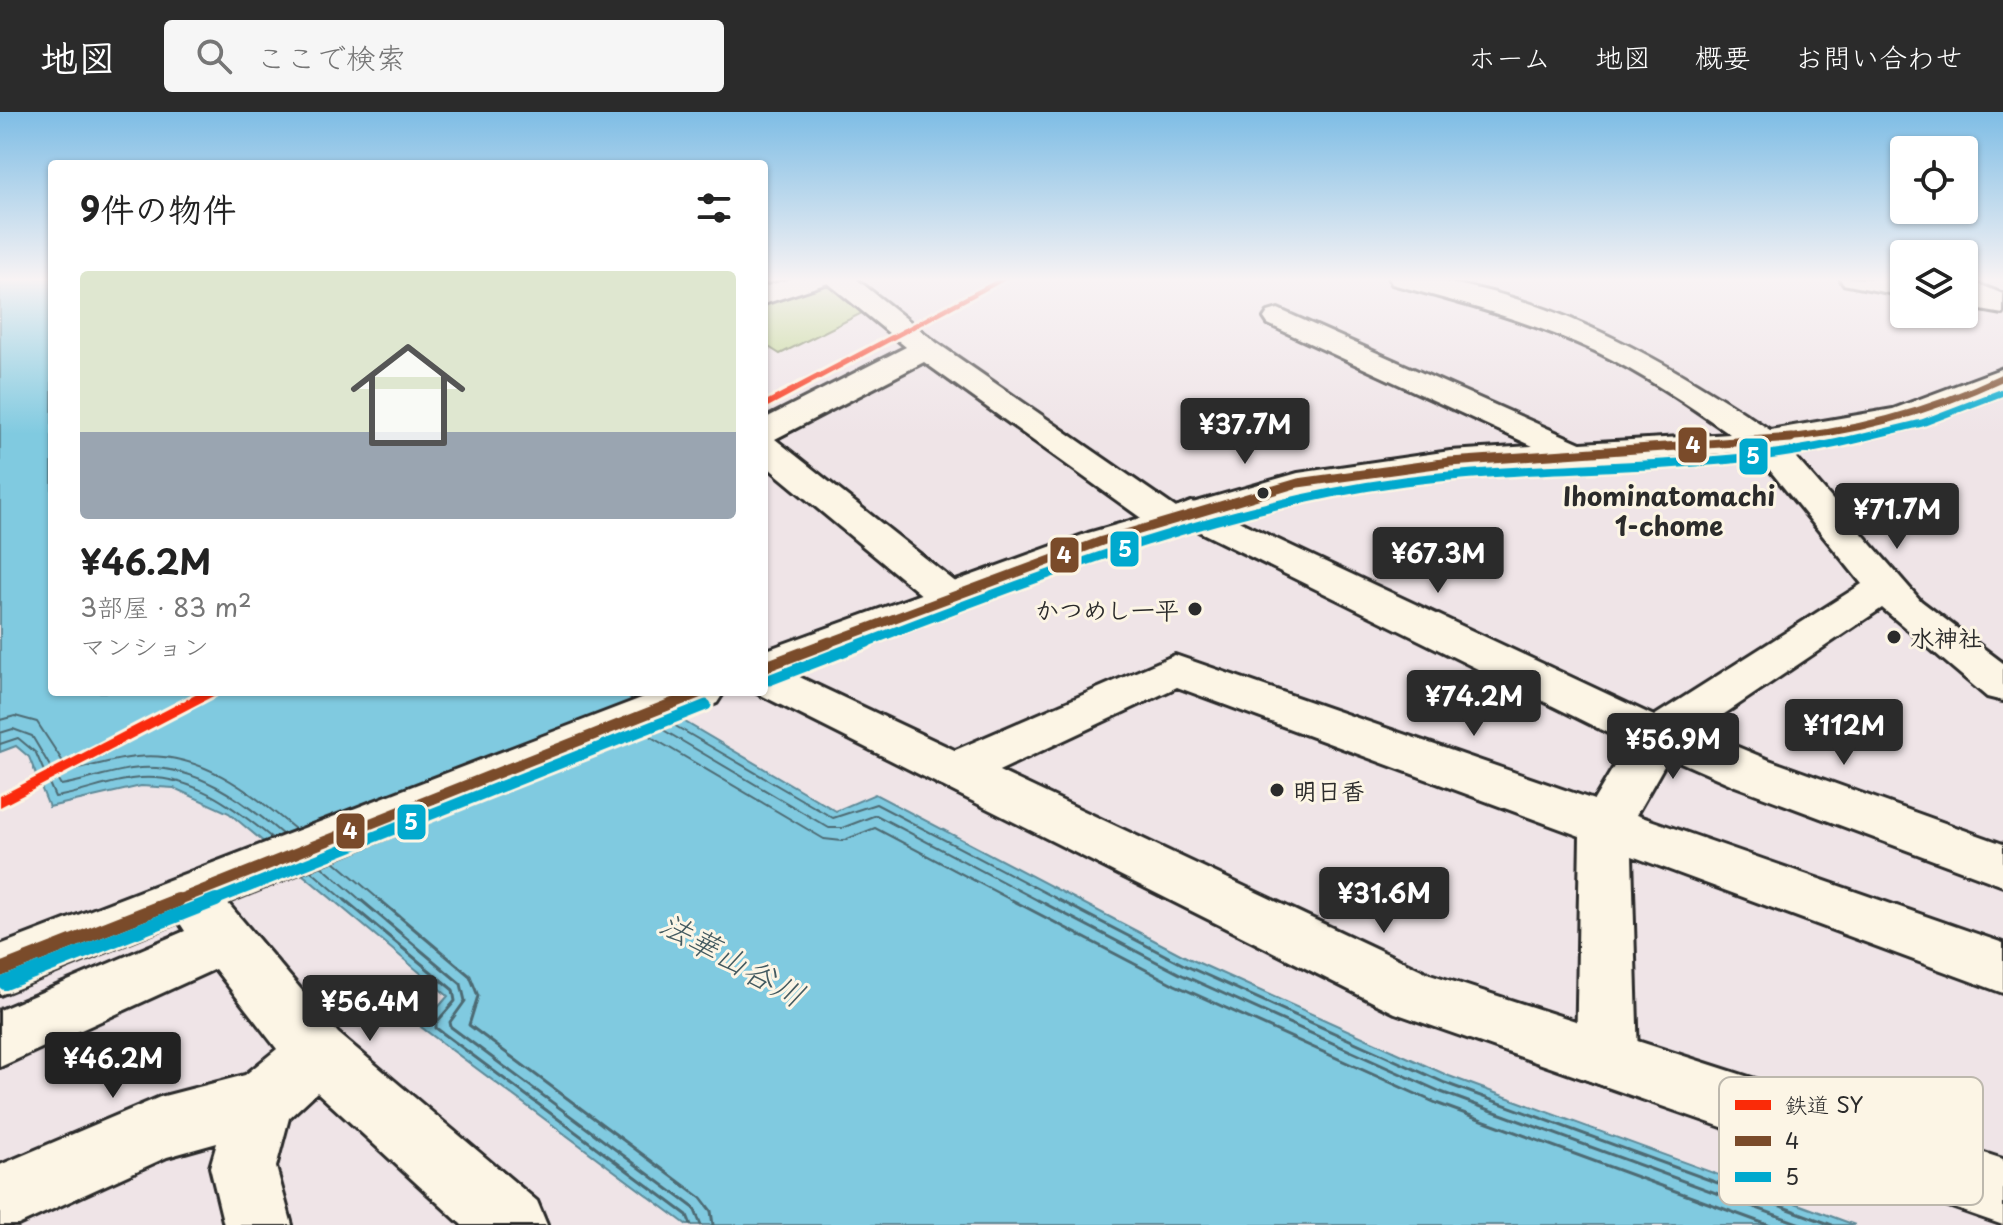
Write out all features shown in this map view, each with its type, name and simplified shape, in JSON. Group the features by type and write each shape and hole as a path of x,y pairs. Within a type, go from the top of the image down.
{"street":[{"path":"902,330 926,349 1180,516 1658,735 1752,773 2003,865"},
{"path":"1304,330 1573,452"},
{"path":"1571,330 1609,346 1678,383 1764,442 1906,610 2003,686"},
{"path":"768,430 926,349"},
{"path":"768,665 1062,553 1180,516 1316,480 1424,463 1764,442 1901,416 1961,398 2003,377"},
{"path":"768,450 949,597"},
{"path":"1607,1059 1606,824 1658,735 1886,587"},
{"path":"954,771 1175,670 2003,968"},
{"path":"768,680 1416,995 1719,1097"},
{"path":"0,1039 207,918 692,696"},
{"path":"0,970 207,918"},
{"path":"207,918 317,1053 513,1225"},
{"path":"0,1199 160,1128 262,1101 317,1053"},
{"path":"258,1225 243,1167 262,1101"},
{"path":"1983,1185 2003,1192"}],"green space":[{"path":"768,330 828,330 780,354 768,346"}],"water":[{"name":"法華山谷川","path":"0,330 48,330 48,696 641,696 836,811 875,794 1188,958 1449,1076 1719,1175 1719,1205 1801,1205 1855,1225 687,1225 421,1027 448,996 229,813 174,788 141,786 49,807 29,757 16,746 0,752"}],"rail line":[{"name":"SY","path":"768,404 907,330"},
{"name":"SY","path":"0,802 203,696"}],"transit line":[{"name":"4","path":"768,666 1102,541 1298,483 1450,462 1797,438 1903,417 1954,400 2003,377"},
{"name":"5","path":"769,680 1084,562 1273,504 1322,493 1407,481 1667,464 1839,444 1922,423 2003,392"},
{"name":"4","path":"0,970 691,696"},
{"name":"5","path":"5,983 706,705"}],"place":[{"name":"かつめし一平","path":"1195,609"},
{"name":"水神社","path":"1894,637"},
{"name":"明日香","path":"1277,790"}],"district":[{"name":"Ihominatomachi 1-chome","path":"1669,510"}]}
